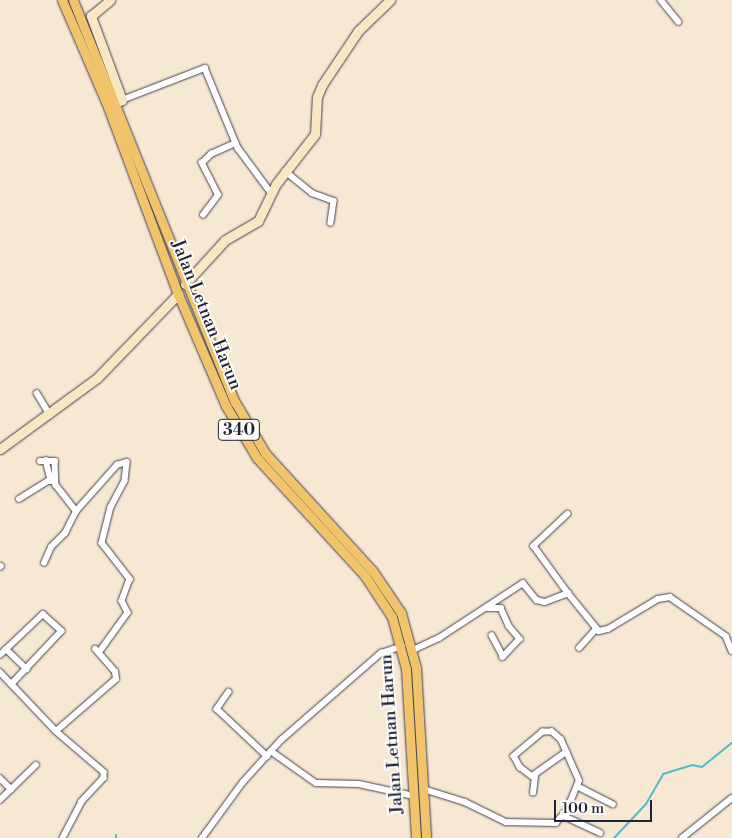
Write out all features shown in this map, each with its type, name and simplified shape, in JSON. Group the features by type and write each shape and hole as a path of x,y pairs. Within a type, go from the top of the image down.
{"main road":[{"name":"Jalan Letnan Harun","path":"62,0 115,103 178,294 239,420 275,480 381,596 402,646 412,694 426,838"},
{"name":"Jalan Letnan Harun","path":"72,0 115,103 239,420 282,474 389,591 401,613 413,650 412,694 416,838"}],"street":[{"path":"110,0 91,16 115,103 205,68 236,144 272,194"},
{"path":"185,284 225,240 258,221 286,171 315,134 317,97 322,85 358,31 390,0"},
{"path":"660,0 679,22"},
{"path":"203,215 218,195 202,163 211,154 236,144"},
{"path":"286,171 312,193 334,202 331,223"},
{"path":"0,449 50,415 97,378 178,294"},
{"path":"38,393 50,415"},
{"path":"43,460 53,480 76,512"},
{"path":"44,563 51,547 65,533 76,512 116,465 127,462 125,481 110,507 102,543 130,579 122,601 128,613 97,651 116,679 56,731"},
{"path":"19,499 53,480"},
{"path":"568,514 534,546 596,629"},
{"path":"413,650 439,638 488,608 523,583 538,600 545,602 568,592"},
{"path":"579,648 596,629 608,629 651,602 670,598 726,636 732,651"},
{"path":"488,608 501,608 509,626 520,639 501,657 492,636"},
{"path":"0,655 41,615 46,615 62,634 12,684"},
{"path":"202,838 243,782 330,694 381,653 402,646"},
{"path":"6,649 28,669"},
{"path":"0,672 56,731 100,766 105,775 82,802 63,838"},
{"path":"229,692 216,709 269,754 316,783 358,784 414,796"},
{"path":"422,789 465,802 506,822 552,824 564,816 579,788 580,781 559,737 552,732 543,732 534,737 514,756 528,775 535,776"},
{"path":"533,793 535,776 566,752"},
{"path":"0,800 36,765"},
{"path":"0,778 11,789"},
{"path":"579,788 613,804"},
{"path":"682,838 732,798"},
{"path":"564,816 600,833"}],"waterway":[{"path":"614,838 646,804 663,774 692,765 702,767 732,743"}]}
